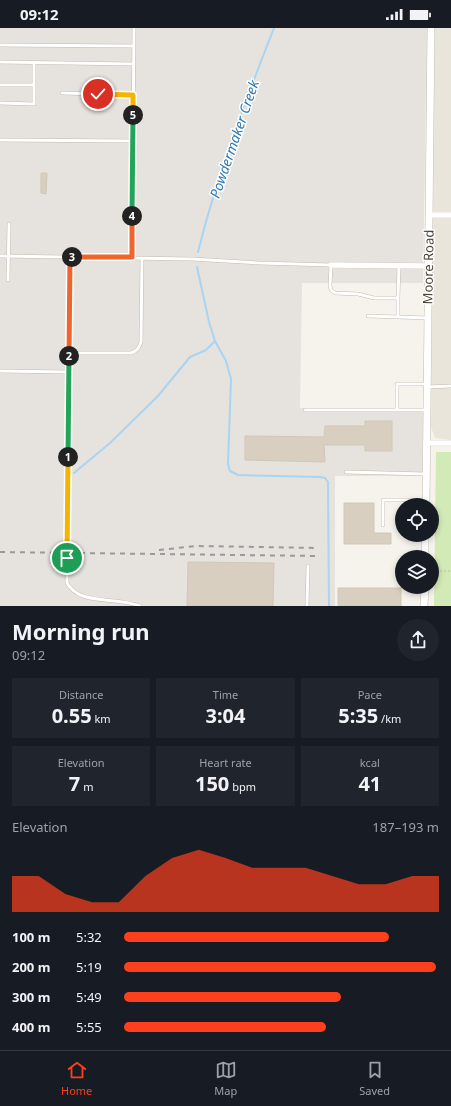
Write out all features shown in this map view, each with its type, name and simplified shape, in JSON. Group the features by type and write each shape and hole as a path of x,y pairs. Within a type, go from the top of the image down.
{"street":[{"name":"Moore Road","path":"426,498 431,28"},
{"path":"429,214 451,215"},
{"path":"331,265 428,266"},
{"path":"426,443 451,443"},
{"path":"424,606 425,594"}],"lane":[{"path":"132,257 134,28"},
{"path":"0,45 134,46"},
{"path":"0,62 134,64"},
{"path":"0,103 34,104 34,62"},
{"path":"0,85 34,85"},
{"path":"62,93 133,95"},
{"path":"0,140 133,141"},
{"path":"8,280 9,224"},
{"path":"0,256 70,258 132,257 331,265 330,286 335,293 358,294 374,298 398,298"},
{"path":"70,258 66,577 72,592 84,601"},
{"path":"69,353 131,353 139,348 141,342 142,258"},
{"path":"398,266 398,317"},
{"path":"368,316 428,318"},
{"path":"0,371 69,372"},
{"path":"397,410 397,384 451,386"},
{"path":"305,410 427,410"},
{"path":"346,472 426,474"},
{"path":"383,525 383,500 395,501"},
{"path":"307,606 308,566"},
{"path":"89,602 125,603 140,606"}],"path":[{"path":"439,571 451,571"}],"shaded area":[{"path":"0,28 427,28 423,283 302,283 300,408 423,410 422,476 335,476 335,606 0,606"},
{"path":"435,28 451,28 451,440 435,438 431,427"}],"green space":[{"path":"436,452 451,452 451,606 434,606 434,594 439,594 439,550 435,550 435,542 439,542 439,498 435,498"}],"building":[{"path":"41,173 47,173 46,194 41,193"},
{"path":"365,421 392,421 392,451 365,451 365,445 324,445 325,462 245,460 245,436 324,437 325,426 365,426"},
{"path":"344,503 374,503 374,533 391,533 391,544 344,544"},
{"path":"188,562 274,563 273,606 187,606"},
{"path":"338,588 395,588 395,594 401,594 401,606 338,606"}],"waterway":[{"name":"Powdermaker Creek","path":"198,252 223,167 242,111 274,28"},
{"name":"Powdermaker Creek","path":"197,267 209,322 215,341 226,361 231,379 228,464 230,471 238,475 320,477 325,478 328,482 329,606"},
{"path":"74,473 110,443 158,396 190,357 206,350 215,341"}],"railway":[{"path":"159,550 196,546 318,548"},
{"path":"0,552 318,556"}],"route":[{"path":"67,558 70,258 132,257 133,95 98,94"}]}
